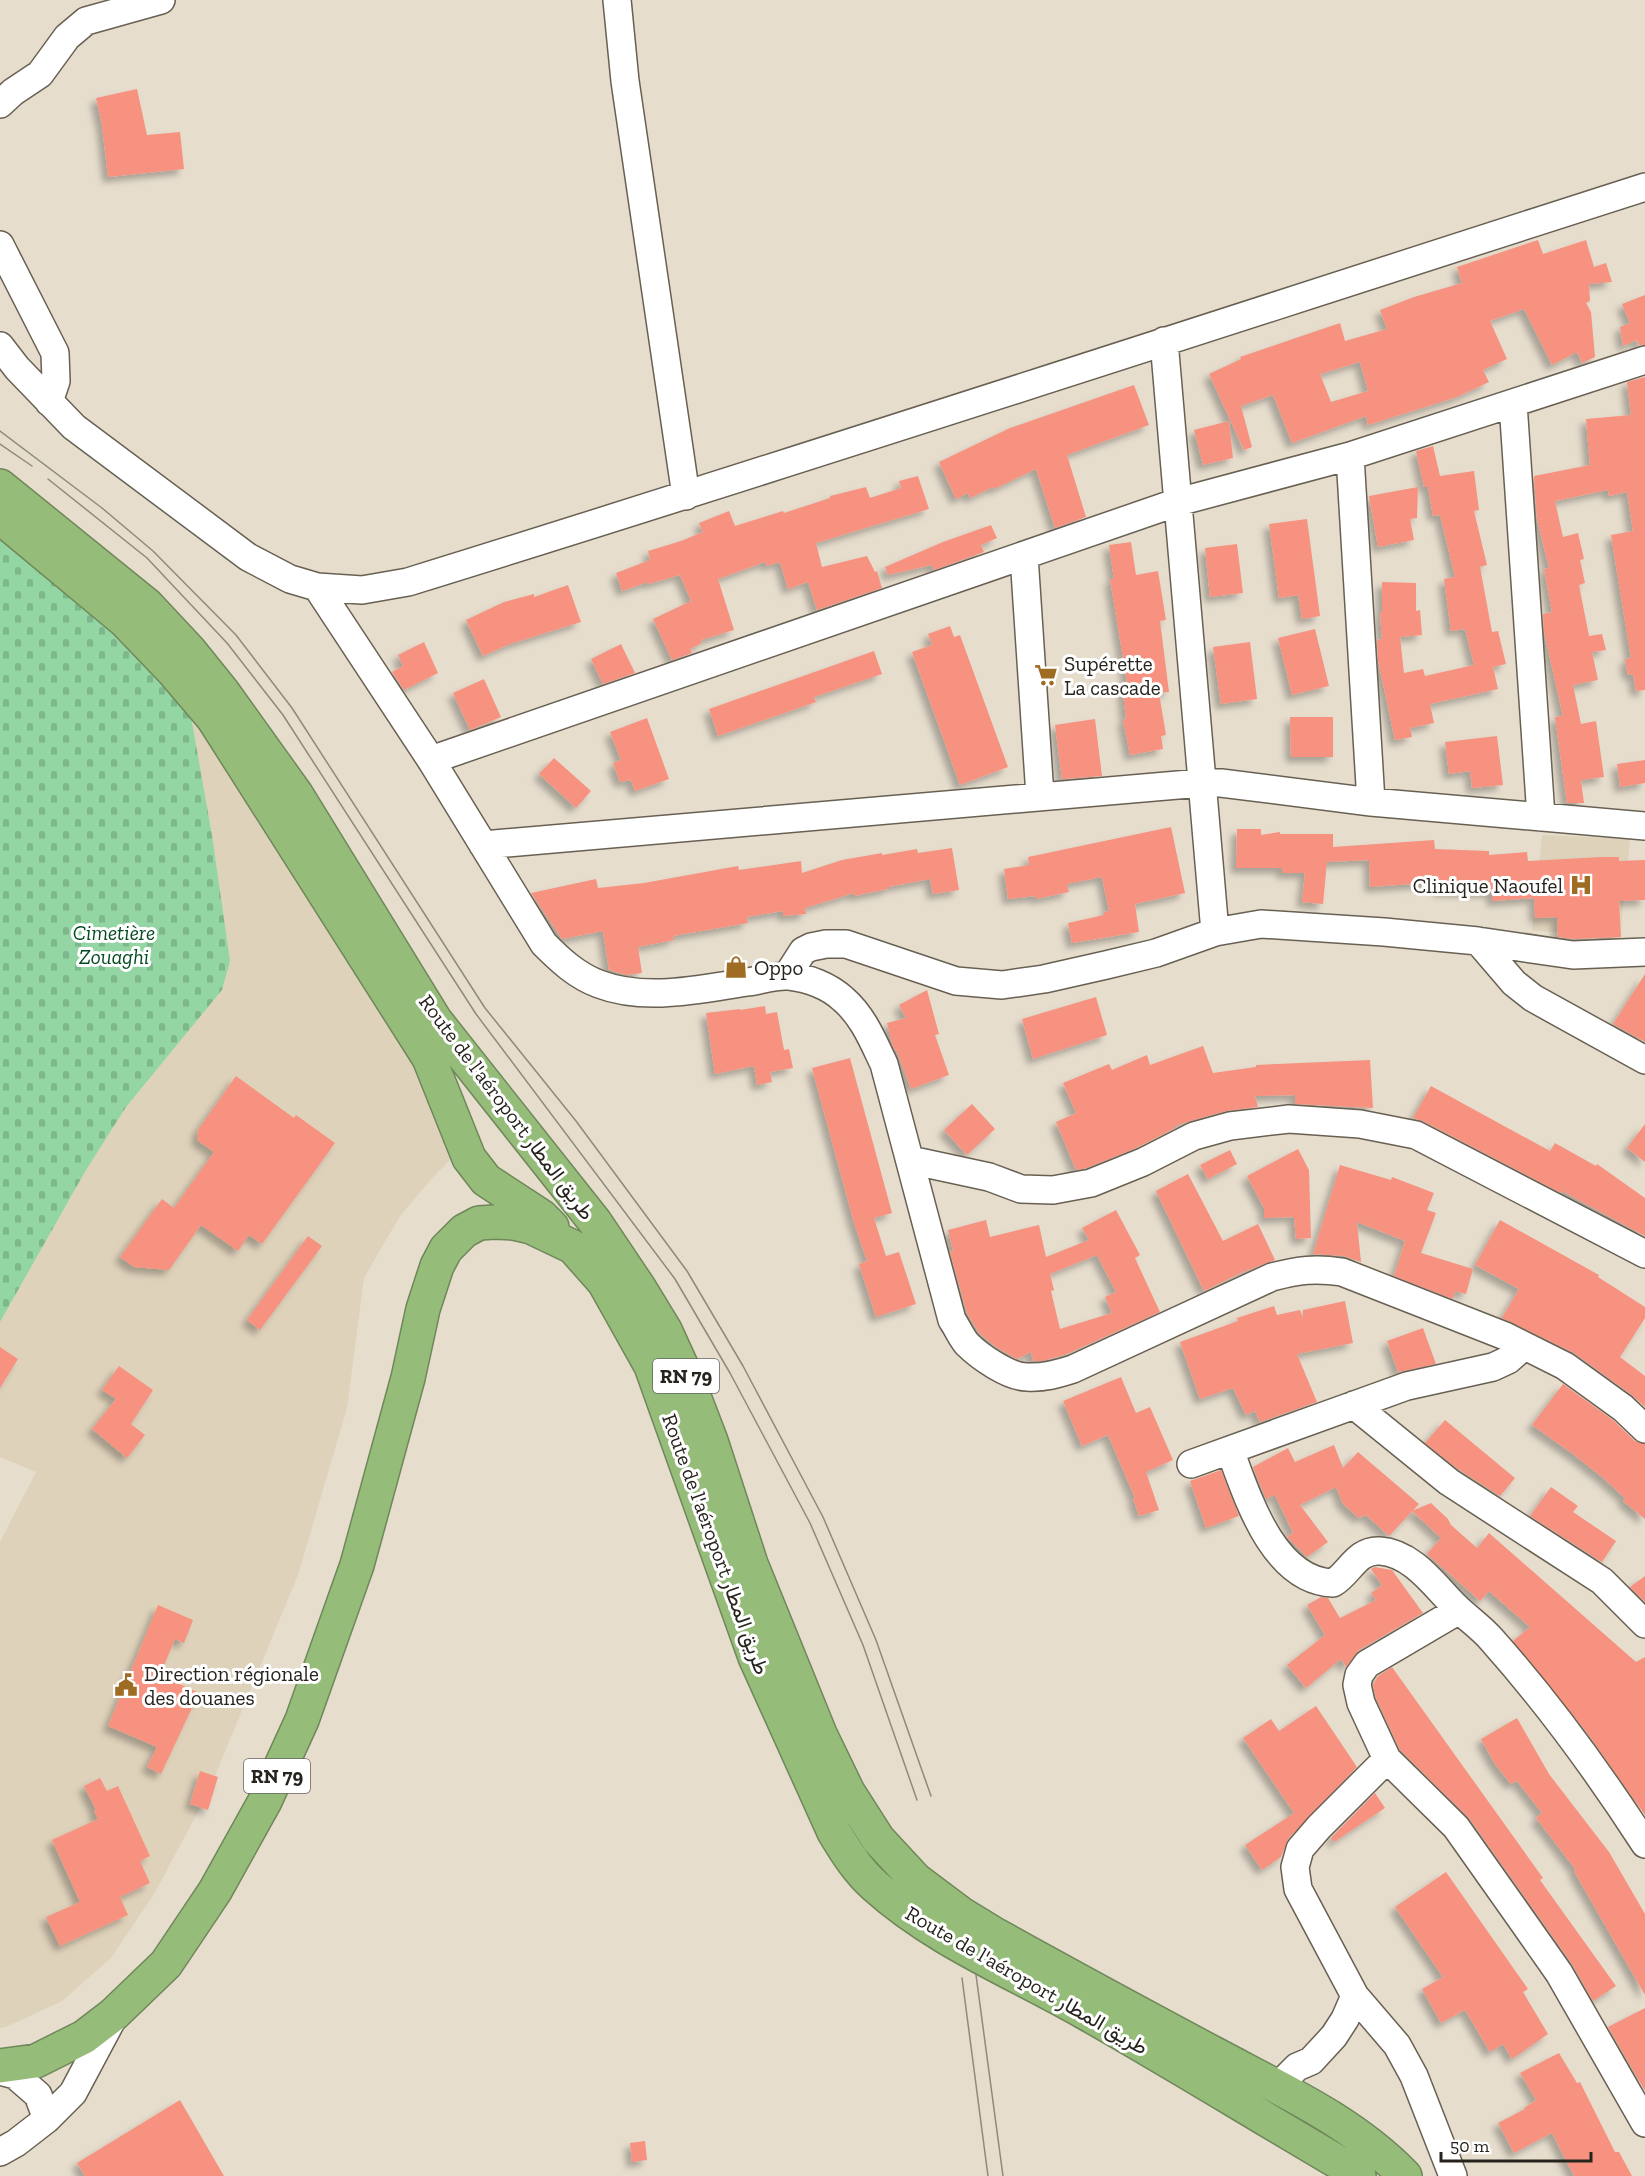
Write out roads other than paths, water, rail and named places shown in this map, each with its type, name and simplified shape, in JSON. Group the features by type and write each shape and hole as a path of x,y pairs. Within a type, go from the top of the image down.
{"highway":[{"name":"Route de l'aéroport طريق المطار","path":"0,486 147,605 190,651 223,692 296,794 435,1020 595,1222 640,1289 665,1330 686,1376 711,1441 751,1564 820,1734 848,1792 878,1839 916,1880 960,1913 996,1935 1349,2128 1385,2156 1405,2176"},
{"path":"0,518 125,621 173,671 213,718 429,1058 469,1158 486,1180 541,1216 573,1247"},
{"name":"Route de l'aéroport طريق المطار","path":"0,2066 36,2061 84,2037 114,2014 166,1964 215,1891 265,1801 302,1720 357,1566 436,1266 446,1249 464,1231 479,1222 513,1223 531,1227 573,1247 604,1282 651,1366 755,1657 834,1832 849,1857 874,1885 914,1918 957,1944 1083,2012 1359,2176"}],"street":[{"path":"0,104 40,74 67,37 80,25 94,17 161,0"},
{"path":"617,0 625,81 686,496"},
{"path":"0,346 17,368 74,427 248,557 290,579 317,587 362,590 408,582 686,496 1645,187"},
{"path":"0,245 55,353 56,381 49,402"},
{"path":"1164,341 1215,932"},
{"path":"431,759 1178,502 1350,456 1645,360"},
{"path":"1513,403 1541,817"},
{"path":"1350,456 1371,802"},
{"path":"1024,556 1040,796"},
{"path":"317,587 431,759 544,944 565,965 598,984 628,992 678,992 787,976 810,981 829,989 857,1013 884,1064 952,1320 966,1343 993,1364 1013,1375 1053,1376 1073,1369 1272,1277 1316,1269 1342,1272 1505,1336 1565,1366 1623,1408 1645,1429"},
{"path":"483,845 1201,783 1371,802 1645,826"},
{"path":"787,976 799,956 811,947 846,944 956,981 1002,985 1044,979 1146,955 1215,932 1261,924 1478,941 1573,955 1645,952"},
{"path":"1478,941 1514,983 1533,998 1645,1060"},
{"path":"910,1160 989,1177 1021,1189 1053,1190 1091,1183 1143,1162 1194,1136 1230,1126 1289,1119 1360,1124 1416,1135 1645,1254"},
{"path":"1191,1464 1407,1386 1493,1367 1508,1360 1524,1346"},
{"path":"1353,1405 1449,1482 1602,1581 1645,1624"},
{"path":"1230,1450 1257,1521 1282,1556 1307,1577 1333,1583 1351,1565 1368,1553 1377,1550 1397,1554 1414,1565 1491,1639 1549,1708 1606,1785 1645,1844"},
{"path":"1459,1610 1367,1664 1359,1675 1357,1685 1361,1703 1386,1759 1456,1827 1559,1973 1645,2123"},
{"path":"1386,1759 1300,1849 1295,1867 1298,1889 1355,1996 1397,2045 1414,2076 1453,2176"},
{"path":"1277,2087 1297,2067 1311,2061 1334,2036 1345,2019 1355,1996"},
{"path":"0,2152 16,2143 47,2119 73,2093 114,2014"},
{"path":"0,2071 15,2075 38,2095 47,2119"}],"tram line":[{"path":"0,431 102,508 153,551 236,635 292,708 485,1008 576,1121 687,1271 743,1366 823,1517 876,1640 931,1796"},
{"path":"0,444 32,466"},
{"path":"48,479 147,558 227,643 283,715 476,1014 675,1279 730,1373 810,1523 863,1645 917,1800"},
{"path":"976,1975 1003,2176"},
{"path":"962,1978 988,2176"}],"place":[{"name":"Supérette La cascade","path":"1046,675"},
{"name":"Clinique Naoufel","path":"1581,885"},
{"name":"Oppo","path":"736,967"},
{"name":"Direction régionale des douanes","path":"126,1685"}],"park label":[{"name":"Cimetière Zouaghi","path":"114,944"}]}
